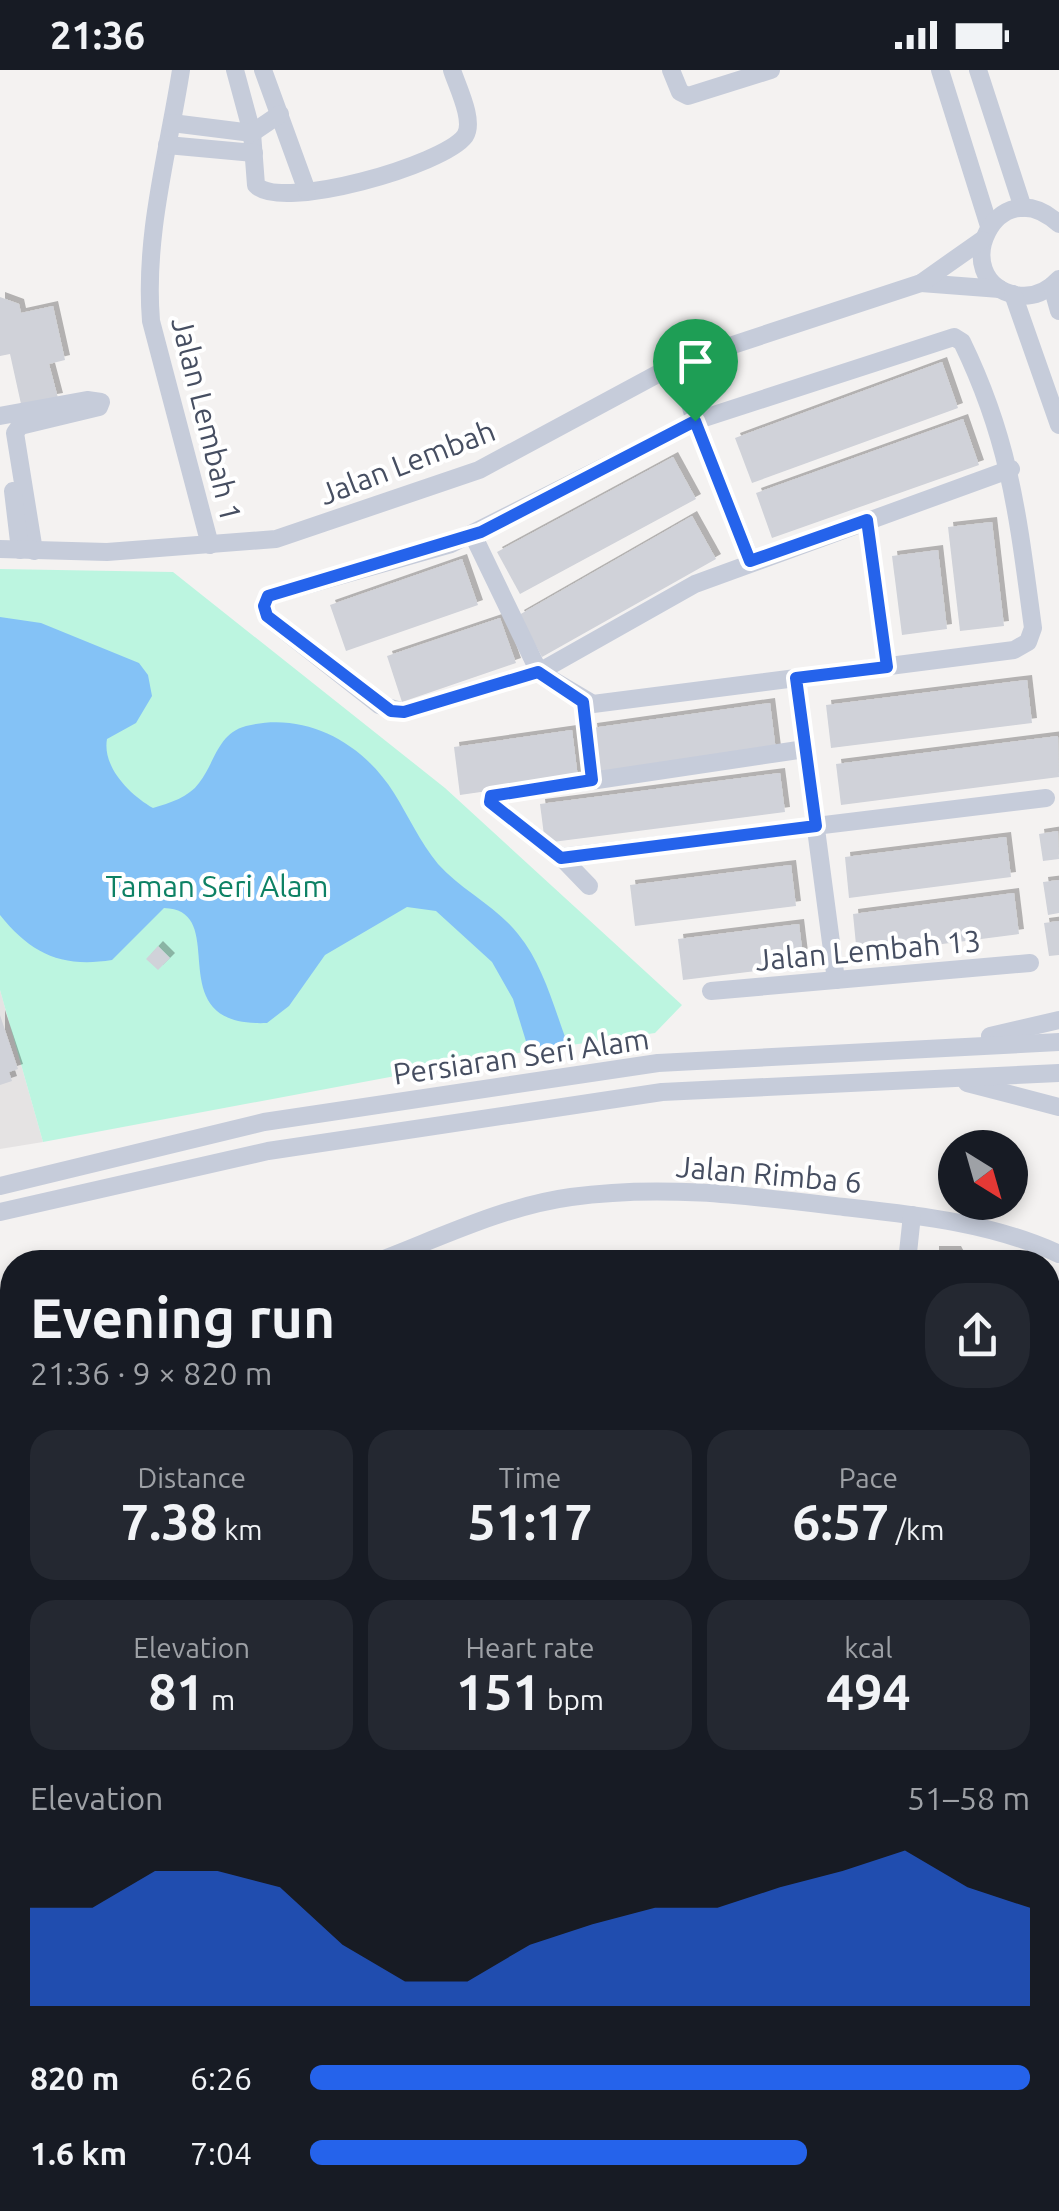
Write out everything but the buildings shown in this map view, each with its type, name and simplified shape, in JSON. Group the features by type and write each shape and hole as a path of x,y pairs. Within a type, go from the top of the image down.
{"street":[{"name":"Jalan Lembah 1","path":"181,70 150,274 151,321 210,545"},
{"path":"236,70 252,133 256,185 261,190 307,192 381,177 450,148 466,136 469,125 452,70"},
{"path":"263,70 307,192"},
{"path":"671,70 684,95 703,93 771,70"},
{"path":"940,70 986,233 984,268 1007,292 1059,425"},
{"path":"978,70 1023,208 1056,218"},
{"path":"172,124 252,133 280,114"},
{"path":"168,145 254,154"},
{"name":"Jalan Lembah","path":"0,549 107,552 276,538 478,470 678,363 921,283 1010,210 1023,208"},
{"name":"Jalan Lembah","path":"921,283 1040,293 1056,283"},
{"path":"1056,283 1059,311"},
{"path":"473,535 538,672 583,702 1014,650 1028,642 1033,628 1011,470 990,399 962,342 943,337 695,421 473,535 268,596 264,606 267,616 391,711 404,712 538,672 695,584 1011,470"},
{"path":"678,363 695,421 750,561"},
{"path":"87,400 101,402 100,407 20,426 15,433 27,551 4,460 0,416 87,400"},
{"path":"867,520 887,667"},
{"path":"796,678 836,980"},
{"path":"583,702 592,780"},
{"path":"589,886 561,858 490,802 491,796 805,749"},
{"path":"561,858 1046,798"},
{"name":"Jalan Lembah 13","path":"711,992 1030,963"},
{"path":"951,1046 1059,1020"},
{"name":"Persiaran Seri Alam","path":"0,1186 264,1122 658,1063 1059,1042"},
{"name":"Persiaran Seri Alam","path":"0,1212 268,1151 642,1095 1059,1073"},
{"path":"952,1079 1059,1107"},
{"name":"Jalan Rimba 6","path":"407,1250 468,1226 568,1197 702,1190 912,1215 1048,1250"},
{"path":"908,1250 912,1215"}],"shaded area":[{"path":"0,990 43,1142 0,1149"}],"green space":[{"name":"Taman Seri Alam","path":"0,569 173,572 445,788 682,1005 655,1033 529,1051 43,1142 0,990"}],"water":[{"path":"0,617 41,623 139,663 148,675 152,696 136,723 107,739 107,749 120,779 153,808 179,799 195,788 223,742 246,726 290,723 310,727 349,745 381,775 438,864 499,915 527,946 568,1045 529,1051 513,999 492,962 436,911 407,907 325,955 289,1006 267,1023 233,1020 214,1007 204,989 194,928 184,914 164,908 112,960 63,960 24,940 0,915"}],"route":[{"path":"695,421 750,561 867,520 887,667 796,678 816,826 561,858 490,802 496,793 592,780 583,702 538,672 404,712 391,711 379,706 267,616 264,606 268,596 481,532 695,421"}]}
